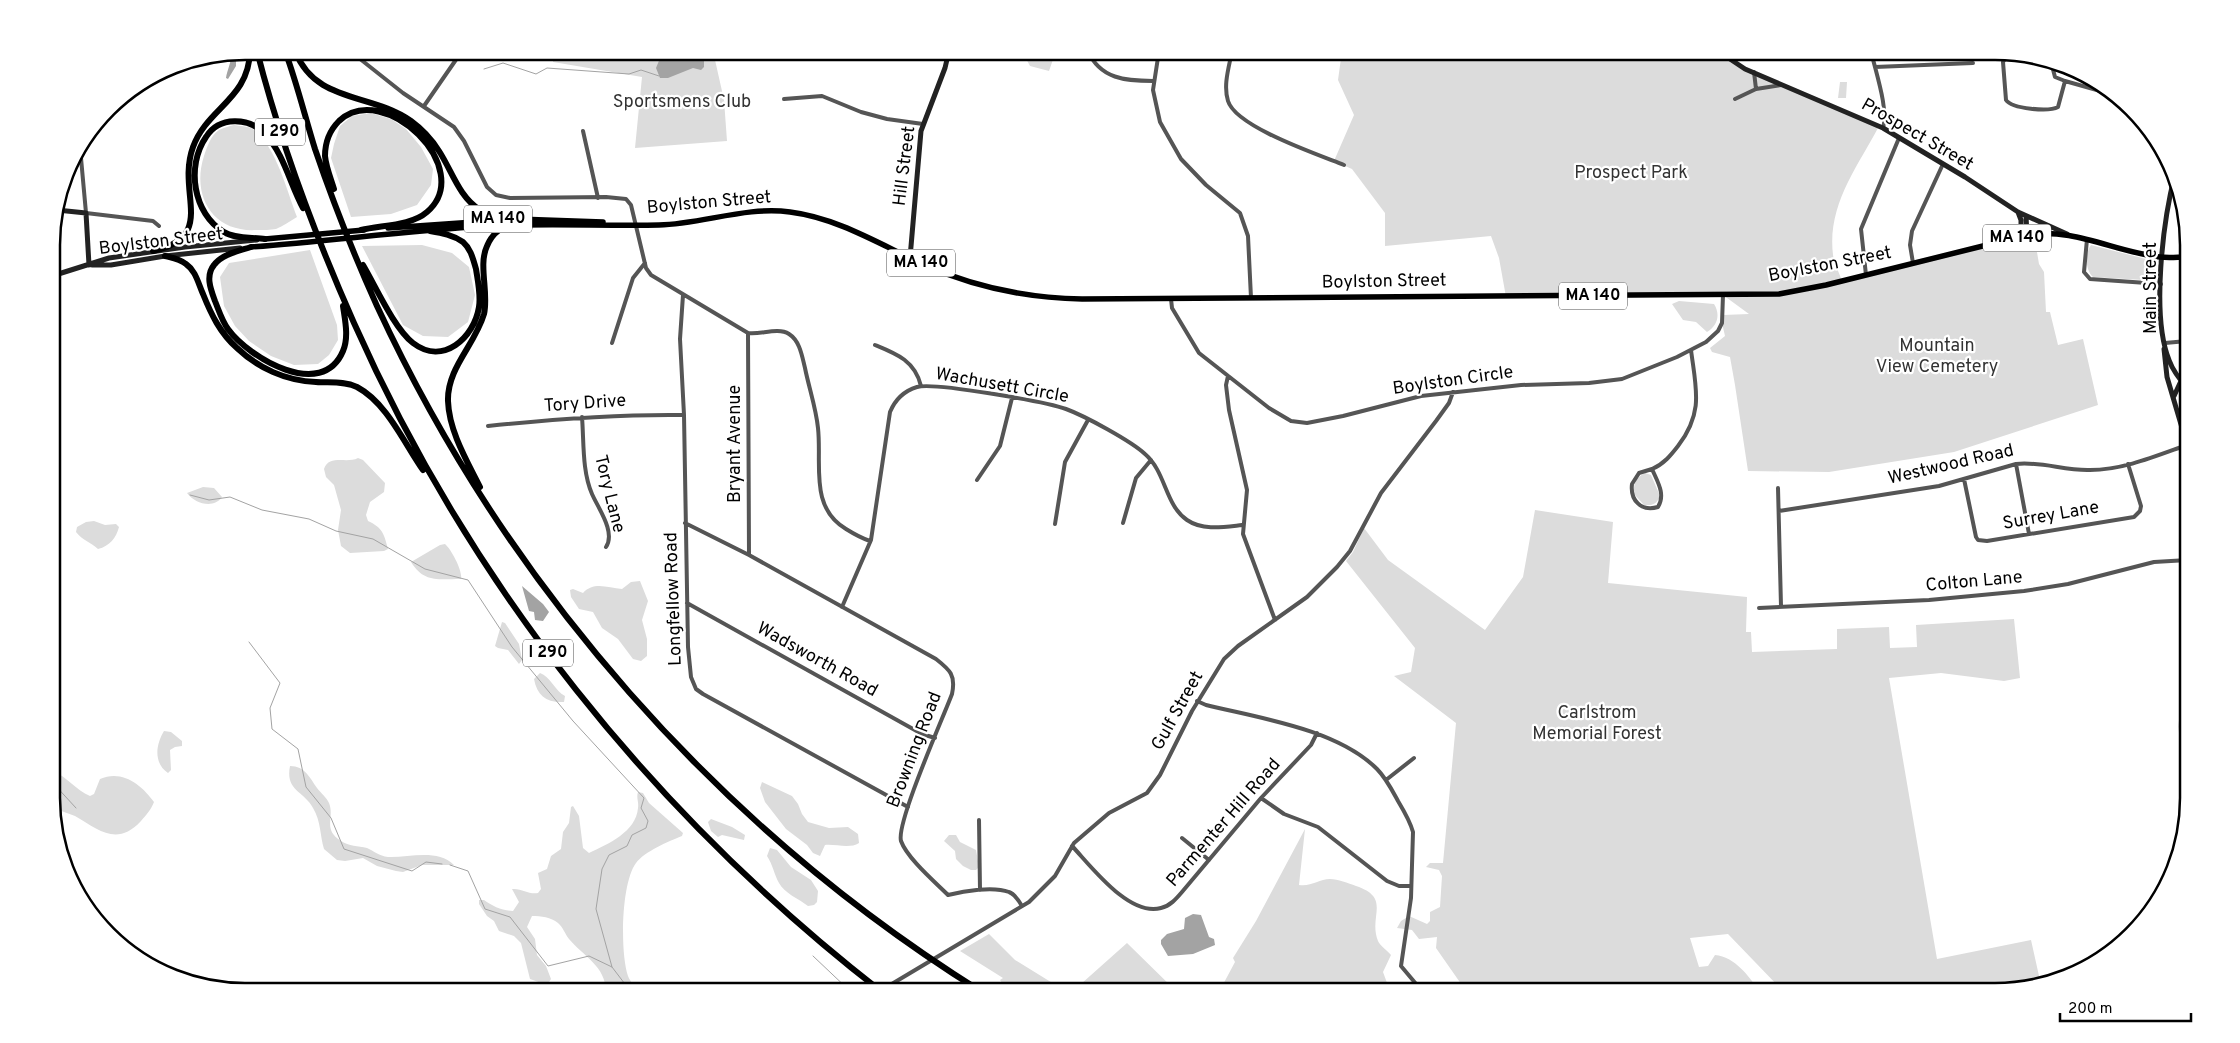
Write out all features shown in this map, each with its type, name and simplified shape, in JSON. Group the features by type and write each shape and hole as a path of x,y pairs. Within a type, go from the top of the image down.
{"highway":[{"path":"153,251 176,244 188,231 191,219 188,176 193,146 203,127 243,84 249,60"},
{"name":"I 290","path":"260,60 278,126 315,231 341,295 383,388 450,510 518,613 610,732 656,785 751,881 809,933 871,983"},
{"name":"I 290","path":"288,60 316,151 342,223 376,305 416,384 452,448 491,511 542,586 620,682 690,757 745,811 854,903 968,983"},
{"path":"300,60 305,71 319,84 393,110 418,127 433,142 462,192 474,206 488,213 517,222"},
{"path":"342,223 325,157 332,130 346,115 359,111 373,111 394,118 421,137 436,158 440,180 436,202 426,213 412,220 381,230 361,230"},
{"path":"265,243 226,233 210,221 199,202 195,176 199,151 210,131 228,122 242,121 253,125 269,138 278,152 300,204 315,231"},
{"path":"491,511 453,426 448,394 454,372 475,335 484,313 486,293 484,256 487,246 500,229 517,222"},
{"path":"351,245 406,337 423,348 446,350 462,342 472,328 479,307 479,287 473,257 467,247 456,238 430,231"},
{"path":"251,247 229,254 218,261 210,271 209,282 218,309 228,329 243,345 270,363 288,371 306,374 322,371 335,362 343,351 346,339 346,323 341,295"},
{"path":"165,256 182,261 190,267 217,324 226,336 248,357 271,372 286,377 308,382 347,384 370,396 385,414 450,510"}],"main road":[{"name":"Hill Street","path":"910,258 917,160 922,124 947,60"},
{"name":"Prospect Street","path":"1729,60 1883,128 2018,212 2067,234"},
{"name":"Main Street","path":"2172,191 2160,257 2161,284 2165,343 2170,362 2179,379"},
{"name":"Boylston Street","path":"64,211 86,213"},
{"name":"Boylston Street","path":"89,265 109,258 153,251 265,243 381,230 575,220 615,224 675,224 758,211 794,212 835,223 910,258 966,281 1028,295 1079,299 1779,294 1866,275 2024,236 2067,234 2160,257"},
{"path":"2018,212 2024,236"},
{"path":"86,213 89,265"},
{"path":"2024,236 2026,216"},
{"name":"Boylston Street","path":"381,230 430,231 517,222"},
{"name":"Boylston Street","path":"89,265 111,266 165,256 251,247 265,243 361,230"},
{"name":"MA 140","path":"2160,257 2180,257"},
{"name":"MA 140","path":"60,274 89,265"},
{"name":"Main Street","path":"2165,343 2163,355 2169,384 2180,419"},
{"path":"2169,384 2173,378 2179,379 2174,396"}],"street":[{"path":"361,60 403,93 456,129 487,187 496,195 510,198 626,199 630,205 645,263 650,274 748,333 784,332 790,334 798,343 817,420 820,492 823,505 828,514 841,526 860,537 870,540"},
{"path":"424,106 456,60"},
{"path":"1092,60 1109,75 1126,79 1153,80"},
{"path":"1156,60 1153,80 1154,98 1160,122 1181,159 1206,185 1235,208 1243,220 1250,250 1251,298"},
{"path":"1230,60 1226,89 1228,102 1232,109 1243,119 1283,141 1344,165"},
{"path":"1873,60 1885,122 1883,128"},
{"path":"2004,60 2006,100 2011,105 2050,110 2055,108 2060,102 2065,81"},
{"path":"1874,67 1973,63"},
{"path":"2053,69 2055,77 2096,90"},
{"path":"1754,72 1756,89"},
{"path":"1735,99 1756,89 1783,84"},
{"path":"784,100 822,96 861,112 887,119 922,124"},
{"path":"583,131 598,198"},
{"path":"1866,275 1861,241 1862,223 1899,138"},
{"path":"81,159 86,213"},
{"path":"1913,263 1910,245 1912,231 1943,164"},
{"name":"Boylston Street","path":"86,213 152,221 159,226"},
{"path":"2087,239 2084,267 2086,275 2094,280 2161,284"},
{"path":"612,344 633,278 645,263"},
{"name":"Longfellow Road","path":"683,295 680,339 684,415 685,523 690,673 698,690 908,807"},
{"name":"Boylston Circle","path":"1171,299 1172,308 1194,348 1269,408 1299,423 1344,416 1404,399 1453,392 1521,385 1609,381 1645,370 1706,342 1720,328 1723,316 1724,295"},
{"name":"Bryant Avenue","path":"748,333 749,555"},
{"path":"2165,343 2180,342"},
{"path":"875,345 908,361 917,373 922,386"},
{"path":"1652,469 1662,497 1658,507 1645,508 1634,499 1632,484 1639,473 1652,469 1670,456 1689,431 1696,413 1697,395 1691,350"},
{"path":"1228,376 1226,384 1230,411 1247,491 1242,525 1246,544 1275,620"},
{"name":"Wachusett Circle","path":"842,607 870,540 889,414 894,404 902,395 922,386 938,386 1060,407 1088,420 1139,449 1160,472 1176,508 1187,520 1206,527 1242,525"},
{"name":"Gulf Street","path":"895,983 1036,896 1052,880 1072,846 1113,810 1147,793 1160,775 1197,701 1229,653 1314,591 1345,558 1381,493 1449,403 1453,392"},
{"path":"977,480 1000,446 1012,398"},
{"name":"Tory Drive","path":"488,426 582,417 684,415"},
{"name":"Tory Lane","path":"582,417 588,480 609,534 606,547"},
{"path":"1054,524 1064,464 1088,420"},
{"name":"Westwood Road","path":"1779,511 1939,486 2016,464 2029,463 2089,470 2128,464 2180,448"},
{"path":"1123,523 1136,478 1151,460"},
{"path":"2016,464 2030,534"},
{"name":"Surrey Lane","path":"1964,479 1973,528 1978,540 1987,541 2127,518 2138,514 2141,506 2128,464"},
{"path":"1778,488 1781,606"},
{"name":"Browning Road","path":"685,523 749,555 936,658 951,671 954,679 952,694 908,807 900,835 908,853 948,895 980,890 1010,892 1022,906"},
{"name":"Colton Lane","path":"1759,608 1930,600 2024,591 2073,583 2154,562 2180,560"},
{"name":"Wadsworth Road","path":"688,604 922,734 935,738"},
{"path":"1197,701 1206,705 1317,733 1335,741 1368,762 1386,780 1411,827 1411,886 1401,966 1415,983"},
{"name":"Parmenter Hill Road","path":"1072,846 1125,900 1148,908 1160,909 1170,904 1261,798 1311,745 1317,733"},
{"path":"1386,780 1414,758"},
{"path":"1261,798 1284,814 1318,827 1387,881 1399,886 1411,886"},
{"path":"979,820 980,890"},
{"path":"1182,838 1209,860"}],"green space":[{"name":"Sportsmens Club","path":"553,60 715,60 724,100 727,141 635,148 642,77 553,62"},
{"path":"1027,60 1053,60 1049,71 1030,66"},
{"name":"Prospect Park","path":"1341,60 1729,60 1879,126 1853,172 1839,203 1832,237 1835,264 1842,281 2034,234 2039,264 2044,272 2046,312 2050,312 2058,345 2083,339 2098,405 1954,452 1829,472 1748,471 1730,357 1712,352 1710,348 1725,336 1722,323 1723,315 1749,314 1723,295 1506,297 1499,258 1491,236 1385,246 1385,213 1352,169 1334,161 1354,115 1338,80"},
{"path":"1840,82 1847,82 1846,98 1838,98"},
{"path":"371,113 391,119 406,129 421,147 433,169 431,185 417,205 391,214 351,217 331,158 340,126 352,116"},
{"path":"234,125 253,129 268,146 280,170 297,217 276,229 242,229 228,225 217,218 203,198 201,171 208,145 219,130"},
{"path":"1913,127 1924,134 1919,142 1908,135"},
{"path":"422,245 452,253 469,267 475,295 468,322 448,337 423,336 403,325 362,246"},
{"path":"2091,245 2150,260 2154,263 2155,279 2093,277 2088,270 2087,261"},
{"path":"310,250 337,325 338,340 329,355 318,364 294,365 271,356 249,341 235,326 224,306 220,277 229,263"},
{"path":"1679,301 1714,304 1717,320 1713,327 1707,332 1696,322 1683,320 1672,304"},
{"path":"358,458 363,460 385,483 384,492 370,502 366,515 368,521 377,526 384,535 388,549 384,551 350,553 341,546 338,530 341,510 334,485 326,477 324,469 326,464 330,462"},
{"path":"1645,473 1651,475 1660,496 1654,504 1644,505 1634,494 1636,482"},
{"path":"203,487 214,488 222,497 214,503 204,504 190,497 187,493"},
{"name":"Carlstrom Memorial Forest","path":"1535,510 1613,522 1608,583 1747,597 1746,632 1751,632 1752,652 1837,649 1837,629 1889,627 1890,648 1917,647 1916,625 2014,619 2020,678 2004,681 1941,673 1889,678 1937,959 2031,940 2039,978 2007,983 1775,983 1728,934 1690,938 1699,967 1708,966 1715,955 1729,959 1741,968 1754,983 1460,983 1436,948 1437,937 1419,939 1412,930 1397,928 1401,921 1409,916 1427,924 1430,921 1430,912 1440,907 1442,876 1439,870 1426,867 1430,863 1443,863 1456,723 1394,676 1411,672 1415,648 1346,561 1353,552 1364,528 1388,560 1485,630 1523,577"},
{"path":"94,521 105,525 116,524 119,527 112,541 98,549 76,532 77,527 86,522"},
{"path":"445,544 456,561 461,579 426,577 411,562"},
{"path":"640,581 648,601 642,620 647,639 647,656 641,661 633,659 618,639 602,628 593,612 579,609 571,597 570,590 573,589 583,593 587,589 596,586 622,589 631,582"},
{"path":"502,622 505,623 519,644 522,660 519,664 508,650 495,646"},
{"path":"540,673 547,677 558,691 565,696 564,702 548,700 540,694 534,679"},
{"path":"164,731 171,732 182,741 182,746 170,750 171,770 168,773 160,764 157,753"},
{"path":"290,766 303,770 327,799 330,808 330,828 335,837 341,841 350,845 367,848 379,855 388,857 431,855 447,860 454,865 422,865 403,872 377,866 363,858 345,861 337,860 324,849 316,813 309,802 296,790 290,781"},
{"path":"60,775 90,796 94,794 100,779 108,776 124,777 144,790 154,802 147,814 132,829 116,835 100,831 75,816 61,811"},
{"path":"762,782 792,796 808,822 829,828 848,827 858,834 859,843 847,846 825,845 820,856 813,853 807,845 786,829 765,802 760,788"},
{"path":"638,792 643,793 649,803 683,833 682,836 657,847 645,855 636,863 631,873 625,901 623,935 625,965 628,976 633,983 605,983 598,968 569,939 558,923 552,919 532,916 527,927 535,939 537,955 546,966 551,979 548,983 541,983 530,979 521,943 514,936 499,931 494,921 487,916 479,904 479,900 484,900 494,906 513,911 519,902 512,889 538,893 541,889 538,873 547,869 551,856 561,849 563,832 569,823 571,807 573,806 579,816 583,848 589,853 604,846 627,830 636,816 638,808"},
{"path":"711,819 732,827 745,835 744,840 722,835 718,837 711,831 708,822"},
{"path":"1305,829 1299,885 1333,879 1356,886 1373,896 1377,909 1375,924 1378,941 1391,955 1383,972 1387,983 1224,983 1235,962 1233,958 1256,921"},
{"path":"949,835 956,835 960,842 976,850 979,867 976,870 963,866 956,859 955,851 944,841"},
{"path":"770,848 777,850 791,867 811,880 818,891 817,902 814,905 808,906 781,887 767,856"},
{"path":"989,934 1015,960 1052,983 1003,983 1000,980 1003,978 960,951"},
{"path":"1127,943 1168,983 1082,983"}],"shaded area":[{"path":"231,60 236,60 236,66 228,79 226,78"},
{"path":"659,60 704,60 704,67 701,70 693,68 668,78 660,78 656,68"},
{"path":"522,586 543,604 549,612 543,621 535,620 534,612 529,611"},
{"path":"1193,914 1201,915 1209,937 1214,939 1215,945 1193,954 1168,956 1161,944 1161,940 1167,934 1184,929 1185,918"}],"waterway":[{"path":"484,69 503,63 536,74 547,68 629,74 641,70 659,76"},
{"path":"190,495 209,500 230,497 262,510 309,519 336,531 373,539 425,569 468,580 512,647 573,721 644,798 641,808 648,821 646,828 632,835 627,846 609,855 602,869 596,909 612,967"},
{"path":"249,642 280,683 270,708 272,729 298,749 306,787 331,818 344,849 412,871 426,862 442,864"},
{"path":"60,791 76,808"},
{"path":"450,865 468,871 485,909 510,917 548,966 589,956 612,967 624,983"},
{"path":"813,956 842,983"}],"park label":[{"name":"Mountain View Cemetery","path":"1937,356"}]}
